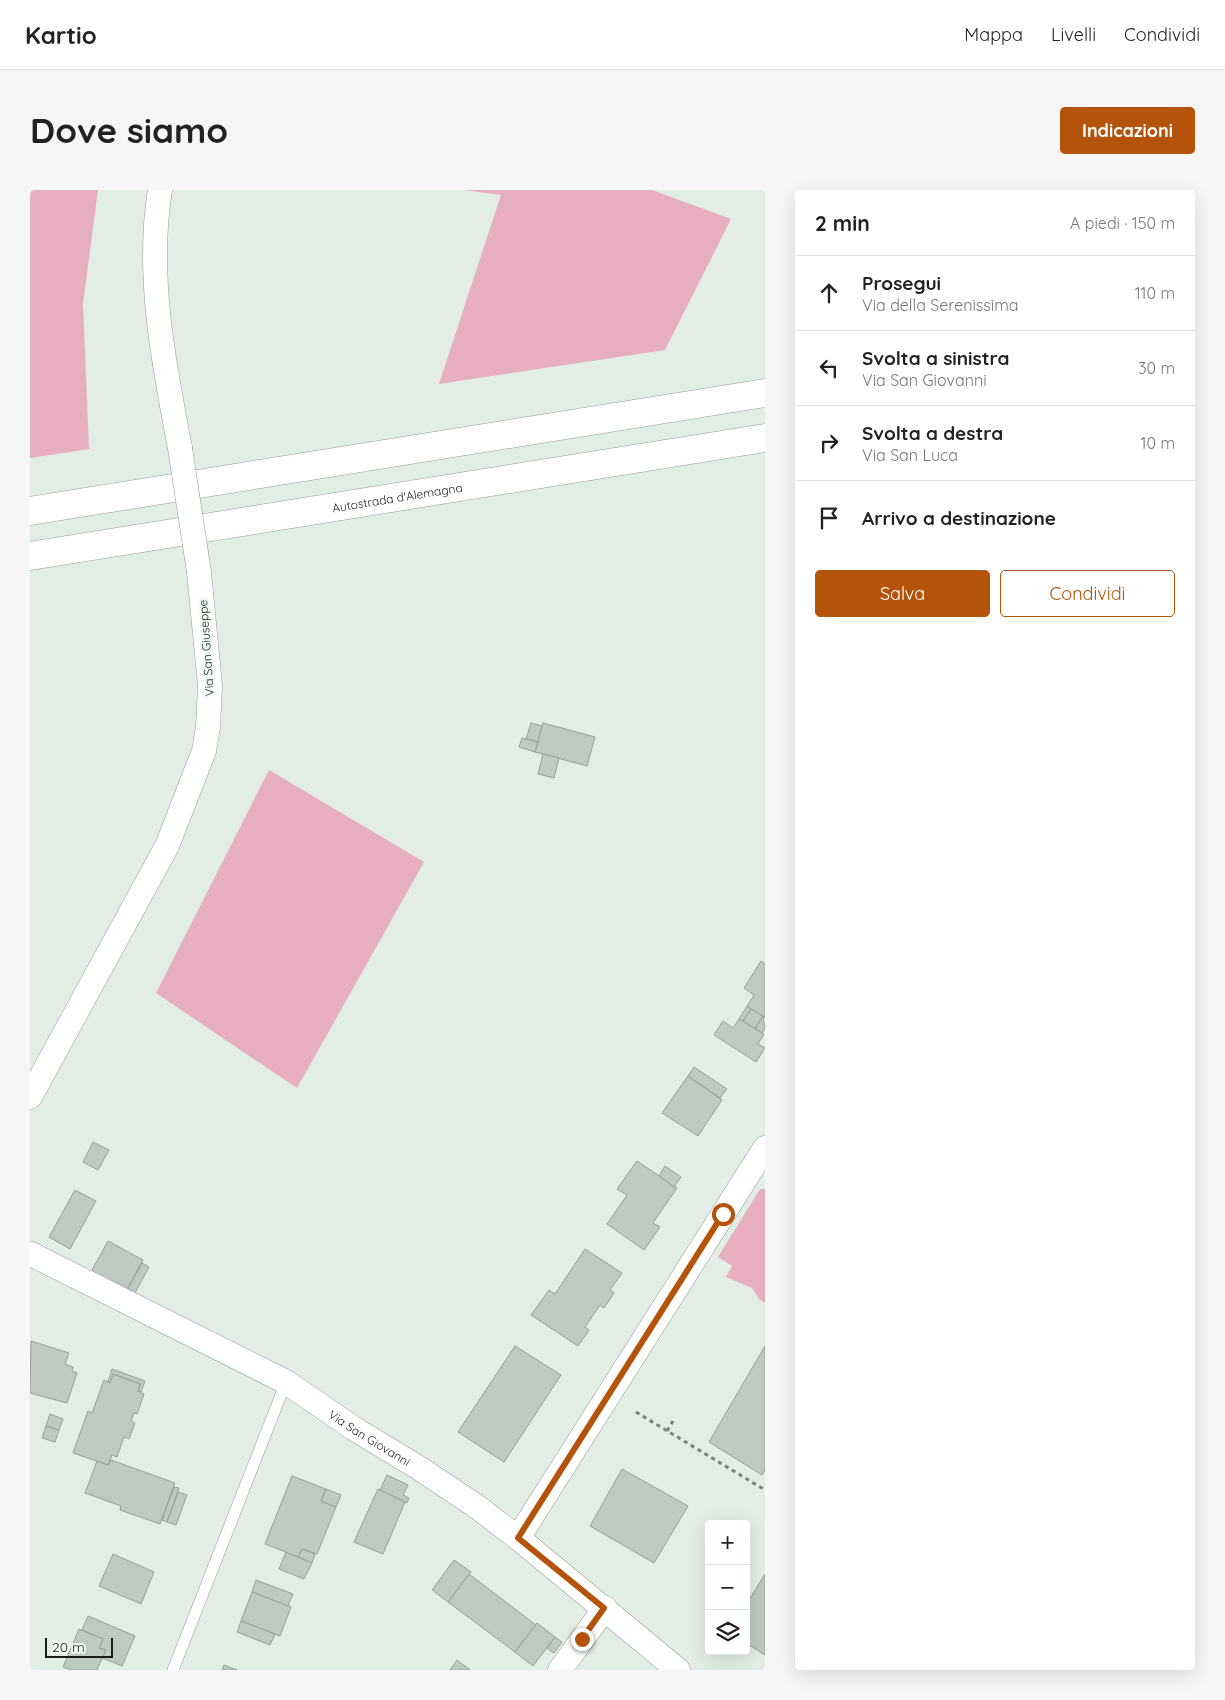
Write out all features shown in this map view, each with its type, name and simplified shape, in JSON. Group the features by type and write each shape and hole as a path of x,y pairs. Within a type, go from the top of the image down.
{"highway":[{"path":"30,511 765,393"},
{"name":"Autostrada d'Alemagna","path":"30,556 765,438"}],"street":[{"name":"Via San Giuseppe","path":"30,1097 167,846 204,752 208,727 210,685 199,572 180,448 165,373 155,289 160,190"},
{"path":"518,1538 761,1162"},
{"name":"Via San Giovanni","path":"30,1254 286,1382 353,1428 452,1490 518,1538 678,1670"},
{"path":"560,1670 604,1608"}],"lane":[{"path":"173,1670 286,1382"}],"path":[{"path":"636,1412 765,1490"},
{"path":"667,1431 673,1421"}],"shaded area":[{"path":"30,190 98,190 83,304 89,449 30,458"},
{"path":"464,190 652,190 731,219 665,350 439,384 501,195"},
{"path":"269,770 424,862 297,1088 156,993"},
{"path":"760,1189 765,1189 765,1303 759,1299 752,1288 726,1277 732,1266 718,1257"}],"building":[{"path":"531,723 542,726 538,742 526,739"},
{"path":"543,723 595,737 587,766 535,752"},
{"path":"522,738 538,742 535,752 519,747"},
{"path":"543,754 559,758 554,778 538,774"},
{"path":"761,961 765,964 765,1018 747,1006 754,995 744,988"},
{"path":"747,1006 751,1009 743,1021 739,1019"},
{"path":"751,1009 763,1016 755,1029 743,1021"},
{"path":"763,1016 765,1029 762,1033 755,1029"},
{"path":"739,1019 764,1034 758,1044 765,1048 756,1062 714,1035 723,1021 733,1028"},
{"path":"694,1067 727,1089 720,1098 688,1076"},
{"path":"688,1076 722,1100 698,1136 662,1113"},
{"path":"93,1142 109,1150 98,1170 83,1162"},
{"path":"637,1161 677,1188 653,1223 660,1227 644,1250 607,1224 627,1195 617,1189"},
{"path":"665,1166 681,1177 674,1187 659,1176"},
{"path":"75,1190 96,1201 70,1249 49,1237"},
{"path":"108,1241 143,1260 126,1291 91,1272"},
{"path":"585,1249 622,1273 610,1290 614,1293 604,1308 600,1305 585,1327 589,1330 578,1346 531,1315 549,1290 555,1294"},
{"path":"142,1263 149,1267 135,1293 128,1288"},
{"path":"31,1341 69,1353 65,1364 73,1367 72,1371 77,1373 67,1403 30,1393"},
{"path":"515,1346 561,1375 504,1462 458,1432"},
{"path":"765,1346 765,1470 762,1475 709,1442"},
{"path":"112,1369 145,1381 141,1392 138,1391 140,1384 113,1374 110,1383 108,1381"},
{"path":"113,1374 140,1384 138,1391 144,1394 137,1414 134,1413 131,1421 135,1423 129,1439 124,1437 117,1457 112,1455 108,1465 73,1453 88,1411 92,1413 104,1380 110,1383"},
{"path":"50,1414 63,1419 59,1430 46,1426"},
{"path":"46,1426 59,1430 55,1442 42,1438"},
{"path":"111,1460 175,1483 160,1524 120,1510 121,1506 85,1493 97,1461 108,1465"},
{"path":"622,1469 688,1506 654,1563 590,1526"},
{"path":"387,1475 408,1485 403,1495 409,1498 407,1503 380,1490"},
{"path":"292,1476 326,1489 321,1501 336,1507 317,1554 302,1549 298,1557 265,1544"},
{"path":"174,1487 179,1488 167,1522 162,1520"},
{"path":"326,1489 341,1495 336,1507 321,1501"},
{"path":"378,1489 405,1502 383,1554 354,1542"},
{"path":"178,1492 187,1495 176,1525 167,1522"},
{"path":"302,1549 315,1554 312,1563 298,1557"},
{"path":"286,1552 312,1563 304,1579 279,1569"},
{"path":"113,1554 154,1572 141,1604 99,1586"},
{"path":"454,1560 471,1572 448,1602 432,1590"},
{"path":"469,1574 536,1625 515,1652 448,1602"},
{"path":"765,1574 765,1655 750,1646 750,1598"},
{"path":"256,1580 293,1594 288,1606 252,1592"},
{"path":"252,1592 291,1607 280,1636 241,1621"},
{"path":"88,1616 135,1636 122,1666 102,1658 106,1650 99,1648 103,1639 82,1630"},
{"path":"241,1621 275,1634 270,1645 237,1632"},
{"path":"537,1623 555,1637 533,1666 515,1652"},
{"path":"79,1629 103,1639 99,1648 106,1650 97,1670 71,1670 63,1667"},
{"path":"555,1637 562,1642 554,1653 547,1648"},
{"path":"457,1660 470,1670 450,1670"},
{"path":"224,1665 237,1670 222,1670"}],"route":[{"path":"582,1639 604,1608 518,1538 723,1214"}]}
